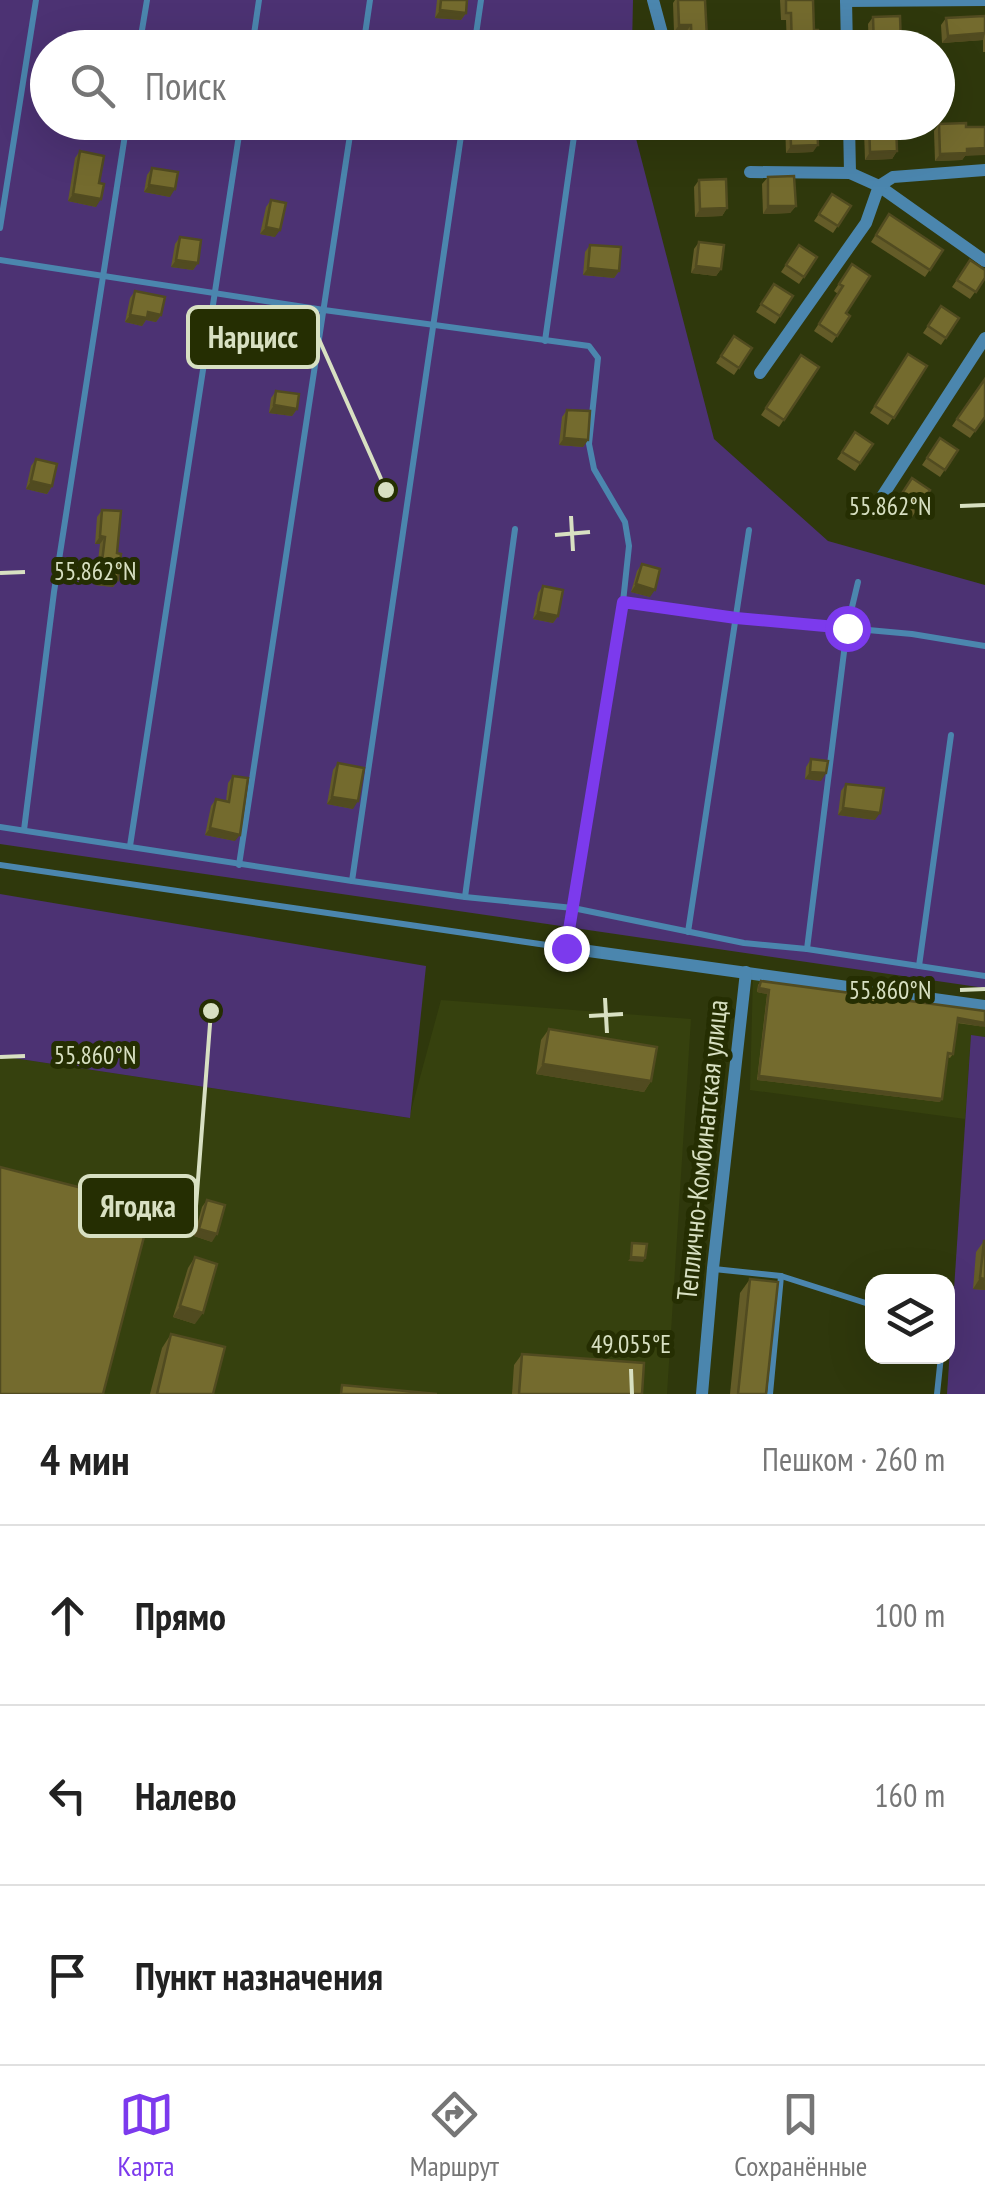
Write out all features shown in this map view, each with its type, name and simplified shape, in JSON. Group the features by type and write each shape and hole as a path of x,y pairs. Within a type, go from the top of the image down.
{"street":[{"path":"653,0 661,30"},
{"path":"847,30 846,0 985,0"},
{"path":"849,140 850,172"},
{"path":"760,373 866,223 879,186 893,176 985,170"},
{"path":"750,172 850,172 879,186 985,261"},
{"path":"884,495 985,338"},
{"path":"566,948 985,1006"},
{"name":"Теплично-Комбинатская улица","path":"702,1394 746,972"}],"lane":[{"path":"31,30 36,0"},
{"path":"143,30 147,0"},
{"path":"255,30 259,0"},
{"path":"366,30 370,0"},
{"path":"477,30 481,0"},
{"path":"0,228 30,38"},
{"path":"24,830 54,592 125,140"},
{"path":"130,846 238,140"},
{"path":"240,864 349,140"},
{"path":"352,880 460,140"},
{"path":"544,341 573,140"},
{"path":"0,260 588,346 598,358 589,444 594,469 625,522 629,546 566,948 0,865"},
{"path":"466,897 516,529"},
{"path":"688,932 749,530"},
{"path":"808,950 847,628 858,582"},
{"path":"623,602 736,618 912,634 985,646"},
{"path":"920,966 951,736"},
{"path":"0,826 466,897 574,908 744,943 985,976"},
{"path":"713,1268 781,1276 865,1303"},
{"path":"770,1394 781,1276"},
{"path":"937,1394 940,1364"}],"shaded area":[{"path":"0,0 633,0 632,30 30,30 30,140 636,140 714,439 828,541 985,585 985,988 0,844"},
{"path":"0,894 426,966 410,1118 0,1056"},
{"path":"753,976 985,1010 985,1037 971,1036 965,1119 750,1090"},
{"path":"441,1000 691,1019 667,1394 0,1394 0,1056 409,1118"},
{"path":"971,1035 985,1037 985,1394 947,1394 949,1364 955,1364 955,1274"}],"building":[{"path":"441,0 467,0 466,13 440,10"},
{"path":"678,0 705,0 707,30 679,25"},
{"path":"786,0 813,0 814,30 791,30 791,13 786,13"},
{"path":"900,16 900,30 873,30 873,17"},
{"path":"985,16 985,33 955,35 955,30 947,30 946,18"},
{"path":"955,123 985,127 985,148 940,154 940,140 955,140"},
{"path":"791,140 818,140 818,145 791,146"},
{"path":"870,140 897,140 897,151 870,152"},
{"path":"80,151 104,156 99,183 104,184 101,199 73,194"},
{"path":"152,168 178,172 175,189 149,185"},
{"path":"794,176 796,206 768,206 768,177"},
{"path":"726,179 727,208 700,209 699,180"},
{"path":"832,194 851,206 838,226 819,214"},
{"path":"271,200 286,203 280,230 266,227"},
{"path":"889,214 943,250 930,270 876,235"},
{"path":"180,237 201,240 198,263 176,260"},
{"path":"699,242 724,245 721,269 696,266"},
{"path":"590,245 621,247 619,271 588,268"},
{"path":"799,245 817,257 804,277 786,265"},
{"path":"970,260 985,270 985,278 976,292 957,280"},
{"path":"852,264 870,276 846,313 850,316 837,336 819,324"},
{"path":"774,284 793,296 780,316 761,304"},
{"path":"135,291 165,297 161,315 130,315"},
{"path":"941,306 959,318 946,338 928,326"},
{"path":"734,336 752,348 739,368 721,356"},
{"path":"908,354 927,366 894,418 875,406"},
{"path":"801,355 819,367 784,420 766,408"},
{"path":"985,379 985,417 975,431 957,419"},
{"path":"276,391 299,394 297,409 274,405"},
{"path":"567,410 590,411 588,440 564,438"},
{"path":"855,432 873,444 860,463 842,452"},
{"path":"940,438 958,450 945,470 927,458"},
{"path":"36,459 57,464 52,486 31,481"},
{"path":"912,478 930,490 917,510 899,498"},
{"path":"102,510 121,511 118,580 100,578 105,537 100,536"},
{"path":"642,564 660,569 655,590 636,584"},
{"path":"543,586 563,590 558,616 538,612"},
{"path":"811,759 828,761 826,773 810,772"},
{"path":"338,763 364,768 358,801 332,797"},
{"path":"233,776 248,778 240,835 210,828 216,799 229,802"},
{"path":"846,784 884,788 880,813 843,808"},
{"path":"761,981 985,1011 985,1023 958,1018 953,1054 948,1053 942,1099 759,1076 769,990 759,988"},
{"path":"549,1029 657,1047 651,1081 543,1064"},
{"path":"0,1167 152,1206 103,1394 0,1394"},
{"path":"207,1200 225,1205 217,1234 199,1229"},
{"path":"985,1241 985,1279 980,1278"},
{"path":"632,1243 647,1244 645,1258 631,1257"},
{"path":"195,1257 217,1264 203,1313 180,1306"},
{"path":"750,1279 778,1282 766,1394 738,1394"},
{"path":"171,1334 225,1347 213,1394 157,1394"},
{"path":"522,1354 644,1363 642,1394 519,1394"},
{"path":"342,1385 437,1394 341,1394"}],"place":[{"name":"Нарцисс","path":"386,490"},
{"name":"Ягодка","path":"211,1011"}],"route":[{"path":"566,948 623,602 847,628"}]}
